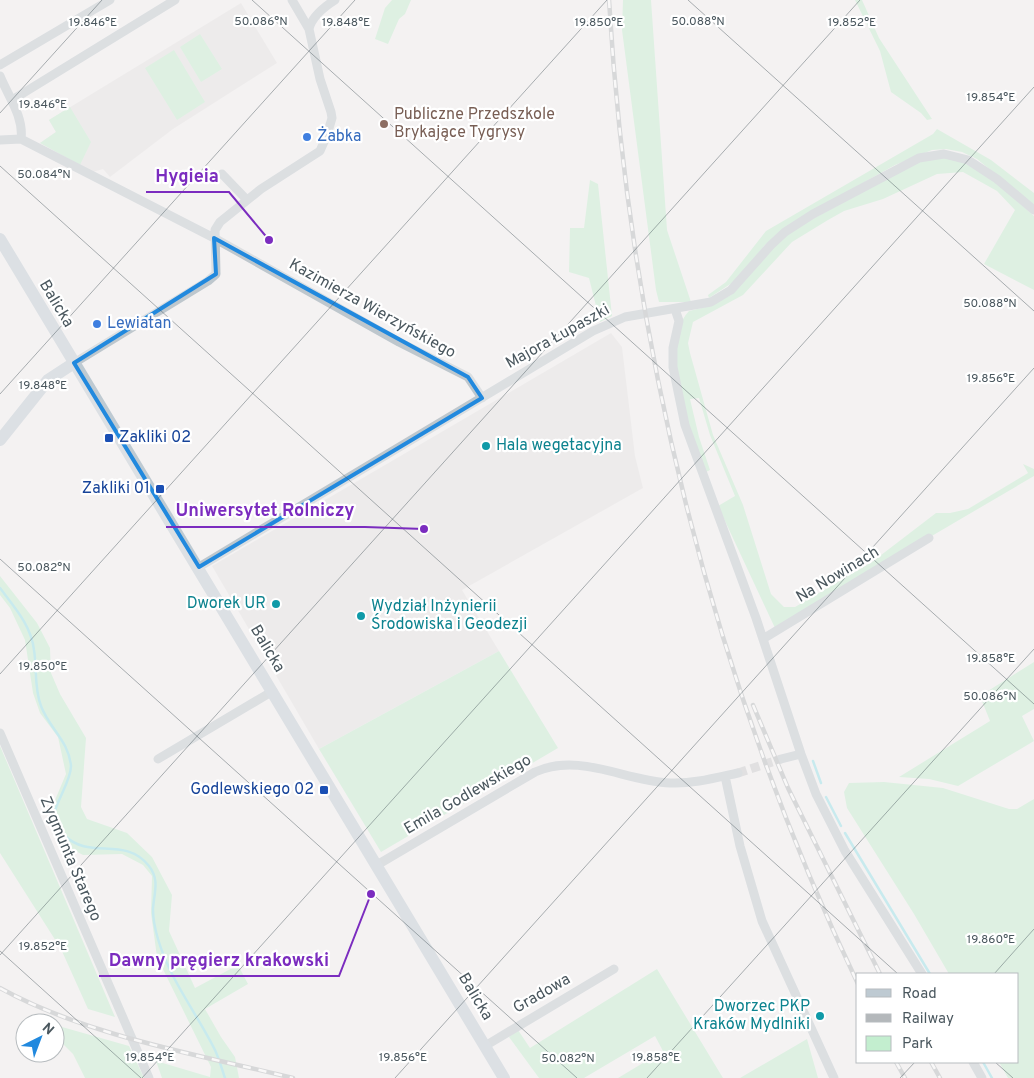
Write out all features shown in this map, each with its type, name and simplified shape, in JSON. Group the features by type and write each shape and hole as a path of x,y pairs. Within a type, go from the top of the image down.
{"street":[{"path":"0,65 110,0"},
{"path":"12,100 176,0"},
{"path":"0,440 48,380 208,281 216,274 218,266 214,238 215,230 220,222 247,200 320,150 332,118 320,79 309,29 292,0"},
{"path":"309,29 319,12 335,0"},
{"path":"0,76 12,100 21,127 21,139"},
{"name":"Kazimierza Wierzyńskiego","path":"0,140 21,139 214,238 400,342 468,377 482,398"},
{"name":"Majora Łupaszki","path":"199,567 593,331 625,317 675,310 711,302 741,280 761,255 785,232 813,214 919,158 944,154 968,160 998,179 1034,210"},
{"path":"222,174 247,200"},
{"name":"Balicka","path":"0,239 199,567 504,1078"},
{"path":"675,310 679,321 673,348 673,367 685,425 763,639 801,754 816,794 845,851 921,973"},
{"name":"Na Nowinach","path":"763,639 929,538"},
{"path":"158,759 273,691"},
{"name":"Zygmunta Starego","path":"0,733 148,1078"},
{"path":"781,759 801,754"},
{"name":"Emila Godlewskiego","path":"377,865 535,772 557,764 591,767 670,783 697,782 738,774"},
{"path":"725,776 740,846 762,921 834,1078"},
{"name":"Gradowa","path":"485,1046 614,969"},
{"path":"974,1063 982,1078"}],"highlighted area":[{"path":"214,238 468,377 482,398 199,567 74,363 216,274"}],"shaded area":[{"path":"241,3 277,63 173,129 110,177 103,169 93,172 40,143 56,132 49,120"},
{"path":"611,333 622,347 635,456 643,488 462,590 499,651 319,749 212,566"}],"green space":[{"path":"392,0 411,0 405,14 399,19 388,44 375,39 385,8"},
{"path":"623,0 651,0 667,230 691,302 659,302 656,290 622,30"},
{"path":"855,0 862,0 879,38 932,119 927,120 921,113 891,92 880,51"},
{"path":"200,34 222,69 201,82 180,47"},
{"path":"174,50 205,102 177,120 145,68"},
{"path":"70,107 91,142 80,165 40,143 56,132 49,120"},
{"path":"937,129 991,160 1034,193 1034,206 977,159 962,152 946,149 932,150 895,165 795,221 765,245 735,281 709,298 708,295 726,282 766,231 933,134"},
{"path":"946,157 971,166 982,173 1004,189 1034,216 1034,290 984,264 1015,210 997,191 963,172 937,174 883,199 844,211 792,242 743,295 693,322 688,343 690,353 713,435 743,505 771,594 784,607 795,607 872,562 936,513 950,513 968,509 1028,473 1023,464 1034,469 1034,476 775,628 718,506 735,496 710,435 699,398 690,399 699,437 710,470 704,473 685,414 676,367 676,345 680,326 689,311 710,306 731,295 780,240 805,223 922,160"},
{"path":"590,180 598,184 612,316 600,322 589,278 569,272 570,228 584,228"},
{"path":"0,576 37,623 50,648 51,673 60,694 86,738 81,807 87,819 127,833 152,857 172,895 169,931 195,988 238,965 248,984 205,1009 235,1057 239,1078 162,1078 156,1061 210,1077 211,1067 157,957 151,913 152,876 143,865 122,854 83,855 68,847 50,812 66,774 58,737 40,713 33,693 25,640 10,608 0,595"},
{"path":"499,651 558,748 381,852 319,749"},
{"path":"1034,662 1034,709 1022,716 1034,741 958,786 929,779 899,777 990,721 980,696"},
{"path":"0,746 115,1017 88,1009 61,949 0,853"},
{"path":"884,782 943,788 1009,809 1017,809 1034,799 1034,1078 1008,1078 1000,1063 1019,1063 1019,973 948,973 914,914 847,808 844,792 849,783"},
{"path":"657,969 723,1078 618,1078 663,1051 655,1036 584,1078 539,1078 509,1037 518,1030 530,1048"},
{"path":"65,1028 129,1046 144,1078 85,1078 73,1054 65,1046"},
{"path":"807,1039 818,1078 740,1078"}],"waterway":[{"path":"0,588 26,624 34,650 37,692 41,706 67,749 69,757 70,773 57,804 54,818 55,823 64,835 74,843 129,852 139,857 149,866 155,882 154,924 163,954 176,982 208,1036 225,1078"},
{"path":"813,761 821,783"},
{"path":"826,797 841,826"},
{"path":"845,833 929,973"},
{"path":"984,1063 992,1078"}],"tunnel":[{"path":"738,773 781,759"}],"railway":[{"path":"609,0 619,127 636,253 658,379 686,504 720,627 760,748 806,867 856,980"},
{"path":"753,705 788,788 880,973"},
{"path":"0,988 68,1019 105,1031 181,1052 293,1078"},
{"path":"897,1063 905,1078"},
{"path":"932,1063 940,1078"}],"place":[{"name":"Publiczne Przedszkole Brykające Tygrysy","path":"384,124"},
{"name":"Żabka","path":"307,137"},
{"name":"Hygieia","path":"269,240"},
{"name":"Lewiatan","path":"97,324"},
{"name":"Zakliki 02","path":"109,438"},
{"name":"Hala wegetacyjna","path":"486,446"},
{"name":"Zakliki 01","path":"160,489"},
{"name":"Uniwersytet Rolniczy","path":"424,529"},
{"name":"Dworek UR","path":"276,604"},
{"name":"Wydział Inżynierii Środowiska i Geodezji","path":"361,616"},
{"name":"Godlewskiego 02","path":"324,790"},
{"name":"Dawny pręgierz krakowski","path":"371,894"},
{"name":"Dworzec PKP Kraków Mydlniki","path":"820,1016"}]}
